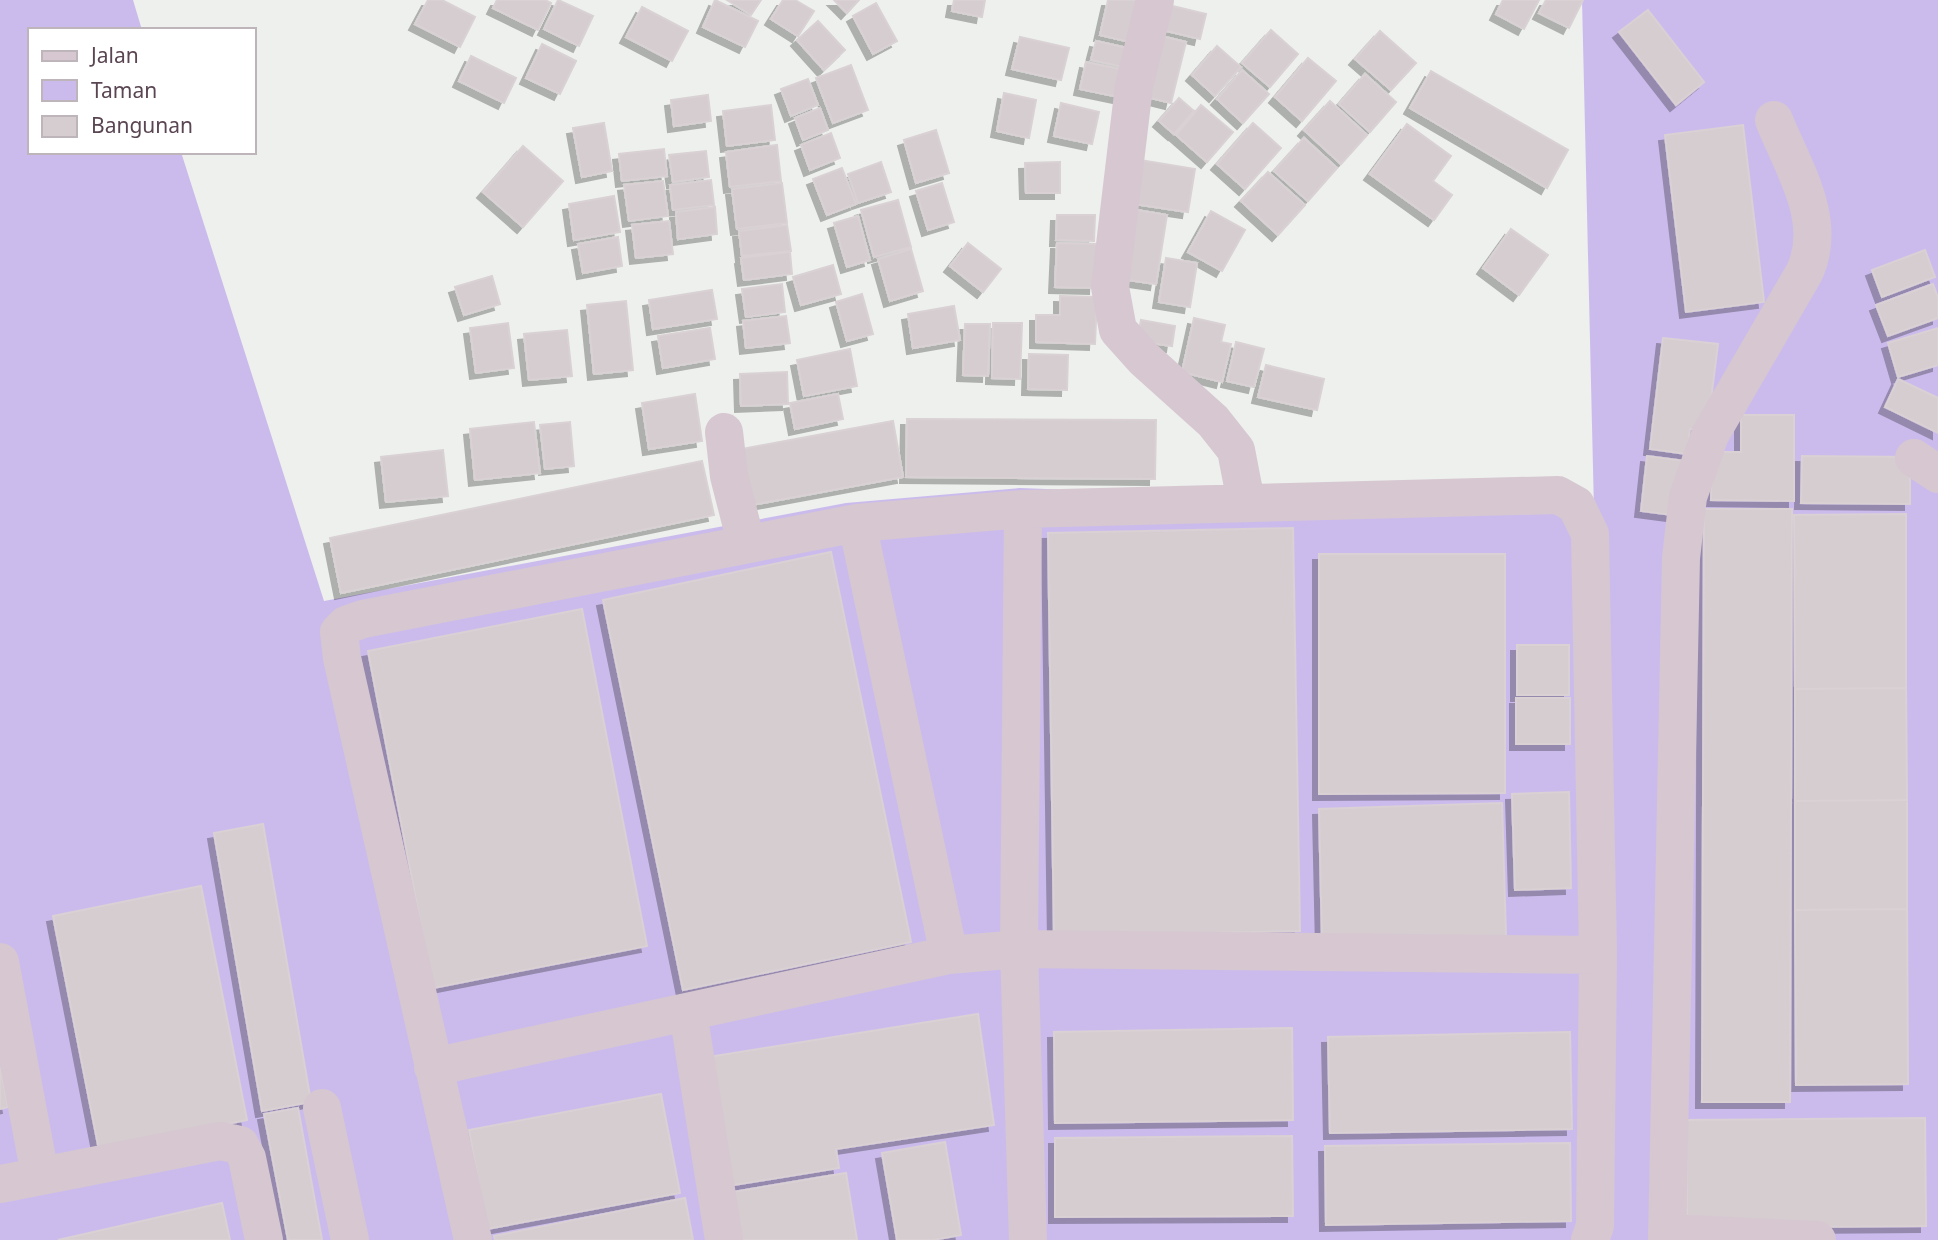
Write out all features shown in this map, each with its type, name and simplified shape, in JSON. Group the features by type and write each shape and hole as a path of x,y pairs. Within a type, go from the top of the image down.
{"street":[{"path":"1155,0 1134,86 1110,287 1118,330 1144,359 1213,421 1236,450 1246,502"},
{"path":"1774,120 1811,210 1814,244 1804,273 1710,435 1688,496 1681,558 1667,1236 1817,1240"},
{"path":"724,432 729,475 746,542"},
{"path":"473,1240 342,658 339,632 346,625 363,619 746,542 857,523 1023,509 1558,495 1576,505 1590,534 1598,955 1595,1226 1590,1240"},
{"path":"1023,509 1019,949 1028,1240"},
{"path":"857,523 949,955"},
{"path":"433,1067 949,955 1019,949 1598,955"},
{"path":"0,962 40,1175"},
{"path":"688,1012 724,1240"},
{"path":"322,1108 350,1240"},
{"path":"0,1184 220,1141 240,1145 247,1158 264,1240"}],"green space":[{"path":"0,0 133,0 141,28 28,28 28,154 182,154 324,601 846,503 1020,488 1594,510 1582,0 1938,0 1938,1240 0,1240"}],"building":[{"path":"428,0 442,0 475,17 460,47 415,24"},
{"path":"497,0 545,0 551,3 538,30 493,8"},
{"path":"558,0 593,16 579,46 544,29"},
{"path":"715,0 758,21 745,47 703,27"},
{"path":"727,0 761,0 751,15"},
{"path":"783,0 795,0 814,11 798,36 771,19"},
{"path":"834,0 859,0 847,13"},
{"path":"954,0 985,0 982,17 952,11"},
{"path":"1108,0 1139,0 1130,42 1100,35"},
{"path":"1503,0 1539,0 1524,29 1496,14"},
{"path":"1546,0 1583,0 1569,28 1539,13"},
{"path":"876,3 897,41 873,54 853,16"},
{"path":"1160,3 1206,14 1200,39 1154,28"},
{"path":"642,7 688,31 672,61 626,37"},
{"path":"1648,10 1704,82 1676,105 1619,32"},
{"path":"818,21 845,50 824,70 797,40"},
{"path":"1271,30 1298,54 1270,87 1242,63"},
{"path":"1380,31 1416,63 1391,90 1355,59"},
{"path":"1153,34 1186,42 1171,103 1139,95"},
{"path":"1020,37 1069,48 1061,80 1012,69"},
{"path":"1096,41 1132,49 1128,68 1091,60"},
{"path":"542,44 576,61 560,94 526,78"},
{"path":"1217,46 1241,67 1215,96 1192,75"},
{"path":"471,56 516,78 504,103 459,81"},
{"path":"1308,58 1336,81 1302,121 1275,97"},
{"path":"1086,62 1125,70 1119,97 1080,89"},
{"path":"851,65 868,110 833,123 816,78"},
{"path":"1242,70 1269,94 1243,123 1217,99"},
{"path":"1431,71 1568,150 1547,188 1410,108"},
{"path":"1365,74 1396,102 1370,132 1339,104"},
{"path":"808,79 818,105 791,116 781,89"},
{"path":"1004,93 1036,100 1029,138 997,131"},
{"path":"708,95 711,121 674,126 671,100"},
{"path":"1179,98 1194,111 1174,134 1159,121"},
{"path":"1330,101 1367,135 1341,164 1304,130"},
{"path":"1061,103 1099,112 1092,144 1054,136"},
{"path":"771,105 775,140 727,146 723,111"},
{"path":"1201,105 1233,132 1207,162 1176,135"},
{"path":"820,108 828,130 803,140 795,118"},
{"path":"604,123 612,171 582,177 573,128"},
{"path":"1253,123 1281,148 1245,189 1217,164"},
{"path":"1407,124 1451,156 1433,181 1452,195 1434,220 1370,174"},
{"path":"1743,125 1764,302 1686,312 1665,135"},
{"path":"936,130 949,173 916,183 904,140"},
{"path":"831,133 840,158 810,170 801,145"},
{"path":"1304,138 1337,168 1308,201 1274,171"},
{"path":"777,145 781,181 730,187 726,152"},
{"path":"523,146 563,181 523,227 483,192"},
{"path":"664,149 667,176 622,181 619,154"},
{"path":"706,151 709,177 673,182 669,155"},
{"path":"1134,159 1195,169 1188,212 1127,203"},
{"path":"881,162 891,192 858,203 848,174"},
{"path":"1060,162 1060,193 1026,193 1025,163"},
{"path":"842,168 856,204 827,215 813,179"},
{"path":"1268,172 1305,205 1278,235 1241,201"},
{"path":"711,180 714,205 673,210 670,185"},
{"path":"663,181 668,216 629,221 624,185"},
{"path":"782,183 787,223 737,229 732,189"},
{"path":"942,183 954,222 928,230 916,191"},
{"path":"614,196 620,232 574,240 569,204"},
{"path":"898,200 911,247 874,257 861,210"},
{"path":"715,207 717,234 678,239 676,212"},
{"path":"1125,208 1167,215 1156,284 1114,278"},
{"path":"1211,211 1245,230 1222,271 1188,252"},
{"path":"1057,215 1095,215 1094,241 1056,240"},
{"path":"858,216 870,260 847,267 834,223"},
{"path":"669,221 673,254 636,258 632,225"},
{"path":"787,225 791,251 742,256 739,231"},
{"path":"1511,229 1548,255 1519,295 1483,268"},
{"path":"618,237 622,266 583,273 578,244"},
{"path":"968,243 1001,269 983,292 950,266"},
{"path":"1057,243 1097,244 1095,288 1055,287"},
{"path":"911,249 923,291 890,301 878,259"},
{"path":"1925,250 1935,277 1882,297 1872,270"},
{"path":"790,252 792,274 744,280 741,258"},
{"path":"1166,258 1197,263 1190,307 1159,302"},
{"path":"833,265 841,294 801,305 793,277"},
{"path":"492,276 500,304 464,315 455,287"},
{"path":"782,284 785,312 746,317 742,289"},
{"path":"1933,284 1938,298 1938,318 1888,336 1876,305"},
{"path":"712,290 717,319 653,329 649,300"},
{"path":"862,294 873,334 847,341 836,302"},
{"path":"1060,296 1097,297 1095,344 1036,342 1036,315 1060,315"},
{"path":"626,301 633,370 594,374 587,305"},
{"path":"954,306 960,340 913,348 908,314"},
{"path":"786,316 790,343 746,348 743,321"},
{"path":"1194,318 1225,325 1221,342 1231,344 1222,382 1182,372"},
{"path":"1141,320 1175,326 1172,346 1137,341"},
{"path":"508,323 514,368 476,373 470,328"},
{"path":"993,323 1022,323 1020,379 992,378"},
{"path":"965,324 990,324 988,376 963,375"},
{"path":"710,328 715,359 663,368 658,336"},
{"path":"1938,328 1938,365 1898,377 1888,343"},
{"path":"567,330 572,376 529,380 524,334"},
{"path":"1663,338 1718,344 1707,431 1690,429 1687,454 1650,449"},
{"path":"1236,342 1264,349 1254,387 1227,381"},
{"path":"850,349 857,386 804,396 797,360"},
{"path":"1029,354 1068,355 1067,390 1028,389"},
{"path":"1266,365 1324,379 1317,410 1258,397"},
{"path":"787,372 788,404 741,406 740,374"},
{"path":"1898,379 1938,398 1938,433 1885,407"},
{"path":"695,394 702,441 649,449 642,403"},
{"path":"838,394 843,419 795,429 790,403"},
{"path":"1741,415 1794,415 1794,501 1711,500 1712,452 1741,452"},
{"path":"907,419 1156,420 1155,479 906,477"},
{"path":"893,421 903,477 741,507 731,451"},
{"path":"534,422 540,473 475,480 470,429"},
{"path":"570,422 574,466 545,469 540,425"},
{"path":"443,450 448,496 386,502 381,457"},
{"path":"1647,456 1686,461 1679,516 1641,511"},
{"path":"1802,456 1910,457 1910,504 1801,503"},
{"path":"702,461 714,515 341,593 330,538"},
{"path":"1704,509 1792,509 1790,1102 1702,1102"},
{"path":"1906,514 1906,688 1795,689 1794,515"},
{"path":"1293,528 1300,931 1054,936 1048,533"},
{"path":"831,552 911,942 683,990 603,600"},
{"path":"1319,554 1505,554 1505,793 1319,794"},
{"path":"582,609 647,946 433,988 368,651"},
{"path":"1517,645 1569,645 1569,695 1517,695"},
{"path":"1906,688 1907,800 1795,801 1795,689"},
{"path":"1516,698 1570,698 1570,744 1516,744"},
{"path":"1569,792 1571,888 1515,890 1512,794"},
{"path":"1907,800 1907,909 1795,910 1795,801"},
{"path":"1502,803 1506,937 1322,942 1319,809"},
{"path":"263,824 311,1102 262,1111 214,833"},
{"path":"201,886 247,1120 99,1150 53,916"},
{"path":"1907,909 1908,1084 1796,1085 1795,910"},
{"path":"978,1014 994,1125 836,1149 839,1168 721,1187 702,1058"},
{"path":"1292,1028 1293,1120 1055,1123 1054,1032"},
{"path":"1570,1032 1572,1129 1330,1133 1328,1037"},
{"path":"0,1067 8,1107 0,1109"},
{"path":"661,1094 680,1193 487,1229 469,1130"},
{"path":"298,1108 322,1240 288,1240 264,1114"},
{"path":"1925,1118 1926,1226 1687,1228 1687,1120"},
{"path":"1292,1136 1293,1216 1055,1217 1055,1138"},
{"path":"945,1142 961,1235 933,1240 897,1240 882,1153"},
{"path":"1570,1143 1571,1221 1326,1225 1325,1146"},
{"path":"846,1173 857,1240 729,1240 721,1194"},
{"path":"685,1198 693,1240 495,1240 494,1236"},
{"path":"222,1203 230,1240 58,1240"}]}
